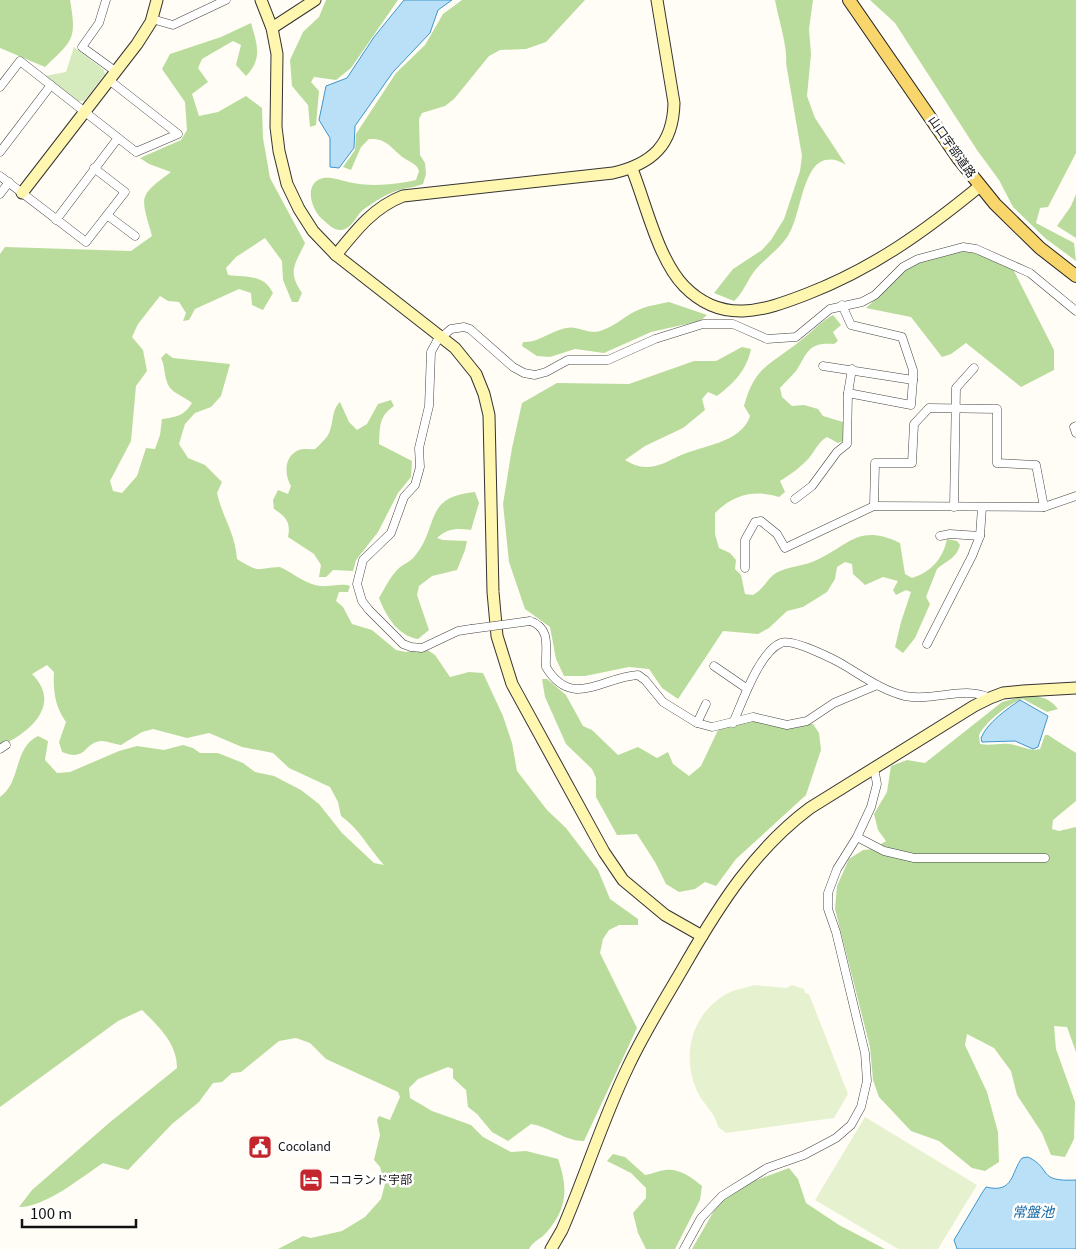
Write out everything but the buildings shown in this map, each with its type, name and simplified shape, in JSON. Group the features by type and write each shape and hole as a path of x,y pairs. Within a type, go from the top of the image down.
{"main road":[{"name":"山口宇部道路","path":"849,0 980,186 1018,228 1076,276"}],"street":[{"path":"0,87 20,61 136,152 178,134 82,47 99,23 106,0"},
{"path":"22,193 137,44 152,19 157,0"},
{"path":"152,19 173,26 226,0"},
{"path":"261,0 272,28 278,76 277,138 283,170 294,198 313,231 336,254 455,348 476,374 488,409 490,430 493,592 497,636 512,684 604,852 623,880 665,915 702,936"},
{"path":"272,28 315,0"},
{"path":"336,254 373,213 403,196 613,173 644,164 660,148 671,129 674,118 674,104 657,0"},
{"path":"0,152 51,86"},
{"path":"56,220 118,138"},
{"path":"0,176 86,242 125,192 94,168"},
{"path":"632,169 662,250 679,280 704,302 736,312 767,308 831,285 863,270 915,237 980,186"},
{"path":"0,194 9,182"},
{"path":"107,215 136,236"},
{"path":"877,685 834,702 807,721 787,725 753,717 712,727 697,723 663,702 646,680 638,674 580,690 560,684 546,667 547,643 543,630 537,623 530,621 458,631 422,648 411,648 403,644 362,601 357,584 363,560 390,533 404,498 415,485 420,467 419,448 429,406 431,352 442,337 451,329 464,326 513,367 524,373 535,375 546,372 568,360 608,360 654,339 703,324 733,324 768,339 796,337 830,309 862,302 875,295 903,267 918,258 963,247 976,249 1030,273 1076,311"},
{"path":"842,305 851,326 902,337 913,370 911,405 848,393"},
{"path":"822,366 852,369 913,380"},
{"path":"954,507 954,409 956,388 974,368"},
{"path":"795,499 812,486 837,452 846,444 848,393 852,369"},
{"path":"874,506 875,463 912,463 914,424 929,408 997,409 997,463 1036,465 1044,507"},
{"path":"1076,426 1076,433"},
{"path":"745,568 746,540 755,522 761,521 777,534 785,548 874,506 1044,507 1076,496"},
{"path":"927,644 972,556 980,536 982,507"},
{"path":"940,536 950,534 980,536"},
{"path":"733,723 752,676 773,649 781,643 788,642 846,666 877,685 903,696 919,698 967,692 990,698"},
{"path":"714,666 746,688"},
{"path":"551,1249 570,1212 626,1069 702,936 742,873 776,837 810,808 990,698 1003,693 1076,688"},
{"path":"697,723 706,704"},
{"path":"684,1249 701,1218 722,1196 767,1168 804,1155 836,1138 851,1125 861,1107 867,1081 865,1053 836,932 828,909 828,893 831,882 857,837 871,807 877,784 874,768"},
{"path":"857,837 884,851 914,858 1046,858"}],"green space":[{"path":"0,0 70,0 73,24 71,38 62,51 45,67 0,48"},
{"path":"326,0 398,0 351,68 336,80 314,77 311,82 319,91 316,125 310,127 308,105 292,86 290,60 303,32 319,17"},
{"path":"462,0 585,0 546,42 526,49 500,50 489,56 454,99 445,106 422,113 419,119 420,155 425,163 426,174 423,184 397,191 382,198 364,209 346,229 339,230 333,228 320,217 312,203 312,188 318,180 329,178 356,184 373,185 416,180 418,168 381,140 369,139 361,147 351,170 343,167 355,150 356,134 396,73 425,45 443,14"},
{"path":"775,0 813,0 809,29 811,54 807,96 815,118 846,165 842,162 824,160 816,165 806,183 794,223 788,236 757,268 734,301 714,293 733,269 762,250 771,240 784,219 800,171 802,156 784,41"},
{"path":"870,0 1076,0 1076,153 1048,207 1040,208 1036,223 1074,243 1076,261 1045,238 1013,207 999,180 977,150 895,23"},
{"path":"251,23 257,45 257,57 251,70 246,76 236,65 241,45 233,41 202,59 198,68 208,82 192,94 199,116 218,112 246,96 262,108 263,138 270,178 305,243 294,268 295,279 302,293 298,302 292,302 283,280 282,261 265,238 236,257 226,268 228,275 259,279 269,287 273,293 263,310 252,305 251,293 239,289 195,309 189,320 183,321 186,313 179,302 168,301 160,296 138,324 132,337 143,350 147,371 136,386 131,441 110,481 113,491 122,493 137,476 146,448 155,449 160,435 162,419 179,415 186,411 192,403 174,392 169,386 161,358 166,353 173,358 230,364 221,396 211,407 195,413 185,424 179,444 188,458 205,465 222,482 217,493 234,541 237,559 255,568 280,567 316,585 350,586 348,592 339,592 336,601 343,607 352,624 372,630 396,650 406,652 426,649 435,655 450,677 469,672 483,673 503,716 512,743 517,771 547,810 566,828 598,870 610,899 638,919 638,925 619,925 609,930 603,939 600,953 637,1028 584,1141 570,1139 531,1124 508,1141 492,1132 477,1114 468,1107 466,1090 453,1078 453,1069 448,1067 418,1079 409,1088 410,1098 432,1111 471,1125 483,1137 511,1152 526,1151 558,1159 564,1189 562,1206 553,1224 529,1249 278,1249 303,1236 311,1238 342,1231 365,1217 381,1199 385,1184 380,1167 374,1160 380,1135 377,1120 379,1116 390,1120 400,1097 398,1092 326,1059 310,1043 296,1038 279,1041 241,1072 232,1073 222,1082 213,1083 199,1102 172,1124 128,1170 103,1163 51,1197 29,1206 19,1207 32,1190 109,1123 177,1068 174,1051 166,1036 142,1010 118,1021 0,1107 0,797 12,782 21,756 30,741 38,736 48,741 45,760 57,773 70,772 119,751 137,746 164,750 183,745 193,748 200,753 218,753 243,763 255,772 274,776 301,790 319,804 342,833 374,863 384,865 359,833 341,816 338,802 330,787 289,768 273,753 242,747 209,733 187,738 153,729 142,732 121,745 101,741 95,742 76,755 62,752 59,742 66,722 59,711 56,699 54,672 47,665 32,674 41,685 44,696 43,707 38,717 22,734 0,746 0,254 5,247 131,251 152,236 144,205 145,198 152,187 171,172 149,164 140,158 181,140 187,130 185,102 162,69 170,54 221,37"},
{"path":"74,47 104,70 105,74 84,101 78,101 45,76 66,72"},
{"path":"1076,194 1076,238 1057,226 1071,206"},
{"path":"968,251 1012,267 1054,350 1054,370 1021,387 966,343 951,354 942,357 911,317 866,308 897,276 917,262 951,253"},
{"path":"669,302 707,315 700,321 651,332 604,353 575,349 550,357 537,356 522,346 523,342 534,341 571,327 598,332 638,310"},
{"path":"833,315 841,325 833,332 838,341 834,344 818,345 809,350 796,371 780,388 782,397 792,406 804,405 818,409 823,416 843,422 843,441 838,443 827,437 824,439 802,465 780,481 785,492 779,497 761,494 744,495 722,507 715,513 715,534 719,548 730,553 736,560 735,569 741,575 745,594 753,595 776,573 812,562 862,536 885,537 900,543 905,574 912,578 925,572 935,564 943,553 947,539 957,541 960,545 956,553 937,569 926,597 930,604 915,638 903,653 895,647 911,592 906,590 896,595 893,590 898,581 883,577 865,585 853,574 852,564 845,562 837,567 835,579 827,592 803,607 787,611 769,628 758,634 723,631 678,699 662,688 649,669 629,667 585,676 564,676 556,659 550,627 525,609 509,562 503,504 512,448 522,403 557,383 629,384 694,361 716,361 742,347 751,349 743,370 734,381 717,396 708,392 702,399 705,410 683,428 645,446 625,460 643,467 659,465 730,438 738,432 746,425 750,416 744,406 748,392 759,374 772,361"},
{"path":"391,400 394,406 383,418 380,427 379,444 412,461 411,477 398,493 378,532 356,560 353,571 333,570 326,577 319,577 321,565 314,554 288,537 289,527 287,520 274,509 273,500 278,490 288,494 291,486 286,471 290,456 301,449 315,449 326,438 331,429 335,410 340,402 349,422 357,430 367,424 378,404"},
{"path":"475,492 479,503 471,530 453,530 445,532 437,538 467,541 457,570 432,576 419,586 417,595 429,630 418,639 404,634 385,612 379,598 395,572 412,559 422,546 439,507 447,500 458,495"},
{"path":"542,679 547,679 566,695 583,726 592,730 618,755 638,747 657,758 668,752 673,764 689,776 701,766 718,730 750,719 764,722 813,724 819,733 821,750 806,795 736,859 716,886 705,882 695,889 679,892 666,884 655,862 637,834 617,835 596,797 596,778 592,769 566,744 545,697"},
{"path":"1024,696 1043,698 1051,702 1058,709 1047,712 1023,699 1005,708 991,720 981,731 979,737 980,744 1009,744 1036,750 1040,749 1045,735 1048,735 1076,753 1076,801 1053,820 1052,829 1059,831 1076,827 1076,1052 1067,1027 1054,1026 1056,1049 1075,1102 1074,1139 1065,1157 1051,1155 1042,1133 1017,1095 1011,1071 994,1048 967,1034 965,1045 987,1092 998,1132 999,1162 985,1171 972,1168 939,1141 911,1131 879,1097 873,1080 870,1047 835,909 837,886 849,859 863,850 873,849 886,841 878,830 874,814 887,792 891,766 907,760 925,763 1002,702"},
{"path":"754,985 786,988 792,985 804,989 805,993 809,994 848,1094 834,1118 726,1133 718,1127 713,1114 699,1095 693,1081 690,1066 692,1038 697,1025 715,1002 728,993"},
{"path":"865,1117 977,1185 938,1249 898,1249 815,1200"},
{"path":"613,1154 625,1157 645,1175 665,1170 675,1170 689,1176 702,1186 700,1200 675,1249 646,1249 638,1233 633,1213 646,1198 646,1188 631,1173 607,1161"},
{"path":"789,1168 798,1179 806,1203 839,1225 885,1249 692,1249 719,1202 754,1181"}],"water":[{"path":"404,0 452,0 438,10 430,33 393,72 355,126 354,148 339,168 330,167 330,138 319,120 326,86 347,78 374,37"},
{"path":"1020,700 1048,716 1038,747 1033,749 1015,741 982,742 981,738 988,727"},
{"name":"常盤池","path":"1028,1157 1036,1162 1050,1177 1076,1180 1076,1249 957,1249 954,1240 986,1187 995,1188 1007,1185 1022,1158"}],"place":[{"name":"Cocoland","path":"260,1147"},
{"name":"ココランド宇部","path":"311,1180"}]}
